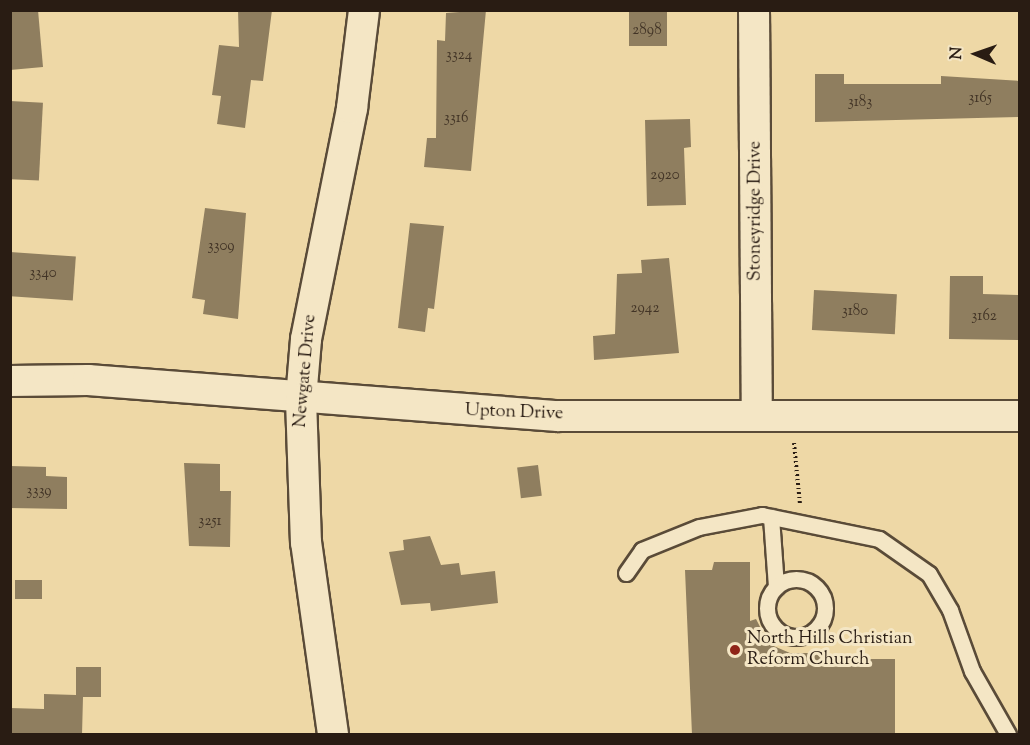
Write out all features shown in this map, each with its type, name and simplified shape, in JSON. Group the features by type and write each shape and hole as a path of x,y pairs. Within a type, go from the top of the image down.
{"street":[{"name":"Newgate Drive","path":"333,735 306,543 301,399 306,339 352,108 364,10"},
{"name":"Stoneyridge Drive","path":"754,10 757,412"},
{"name":"Upton Drive","path":"10,381 88,380 301,399 558,416 757,412 1020,416"}],"lane":[{"path":"771,517 776,587"},
{"path":"626,573 642,550 699,526 771,517 879,539 929,574 950,610 972,671 1008,735"}],"path":[{"path":"792,412 801,522"}],"building":[{"path":"10,10 38,10 43,67 10,70"},
{"path":"238,10 272,10 263,81 251,80 245,128 217,124 221,96 212,95 219,45 239,47"},
{"path":"486,10 471,171 424,167 427,138 436,138 437,40 445,41 446,13"},
{"path":"629,10 667,10 667,46 629,46"},
{"path":"815,74 844,74 844,84 941,84 941,76 1020,81 1020,117 815,122"},
{"path":"10,101 43,103 39,181 10,179"},
{"path":"690,119 691,147 684,148 686,205 647,206 645,120"},
{"path":"205,208 246,213 238,319 203,314 205,300 192,298"},
{"path":"410,223 444,226 434,309 428,308 425,332 398,328"},
{"path":"10,252 76,257 73,300 10,296"},
{"path":"669,258 679,353 594,360 593,336 615,334 617,274 642,273 641,260"},
{"path":"950,276 983,276 983,294 1020,295 1020,340 949,339"},
{"path":"814,290 897,294 895,334 812,330"},
{"path":"184,463 220,464 220,491 231,491 230,547 189,546"},
{"path":"538,465 542,496 521,498 517,468"},
{"path":"10,466 46,467 46,476 67,477 67,509 10,508"},
{"path":"430,536 441,565 459,563 461,575 495,571 498,603 431,611 430,603 401,605 389,552 404,550 403,540"},
{"name":"North Hills Christian Reform Church","path":"714,562 750,562 750,621 756,619 769,644 790,653 824,653 824,659 895,659 895,735 692,735 685,570 712,570"},
{"path":"15,580 42,580 42,599 15,599"},
{"path":"76,667 101,667 101,697 83,697 82,735 10,735 10,708 44,709 44,694 76,695"}],"place":[{"name":"North Hills Christian Reform Church","path":"735,650"}]}
